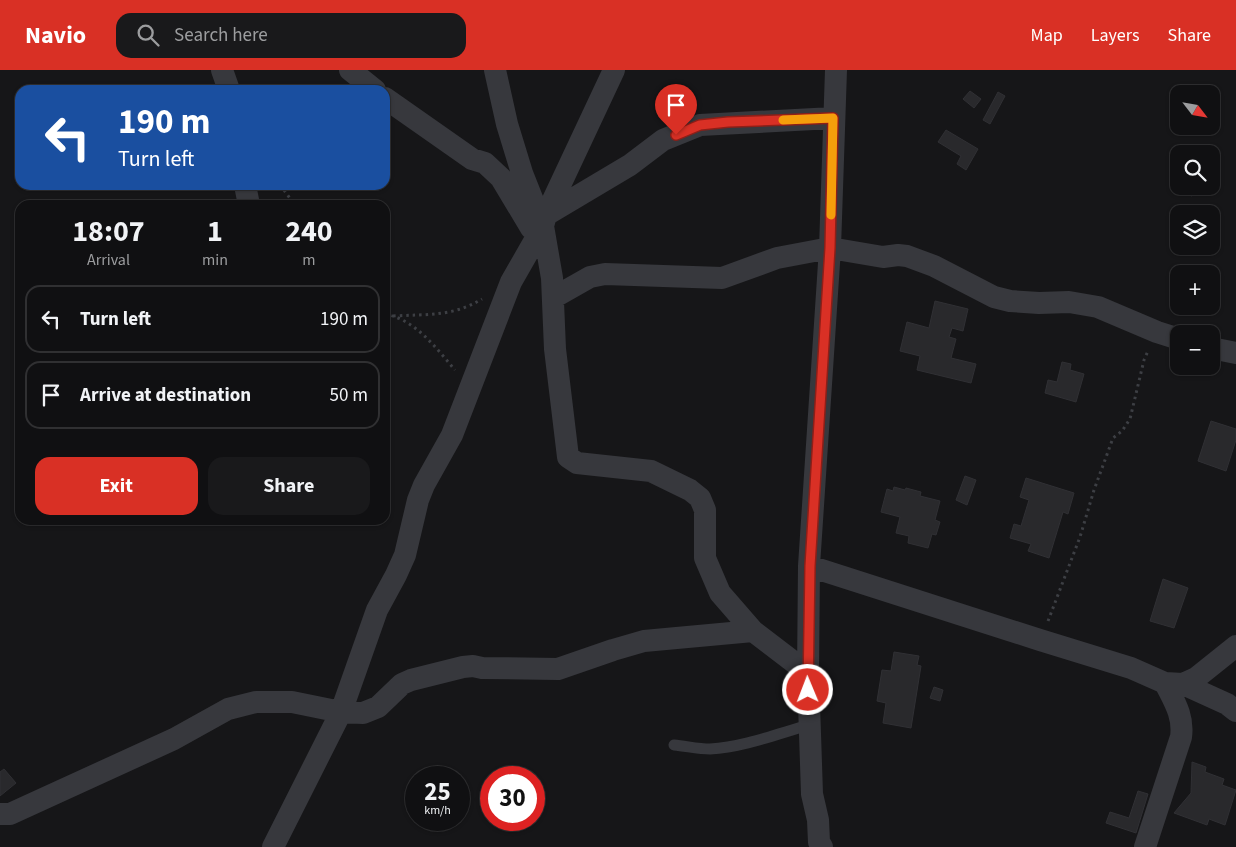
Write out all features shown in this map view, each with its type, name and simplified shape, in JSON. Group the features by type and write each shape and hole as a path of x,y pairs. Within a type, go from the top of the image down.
{"street":[{"path":"222,70 227,85"},
{"path":"350,70 369,85"},
{"path":"495,70 507,124 522,173 542,226 552,278 555,349 568,457 577,462 651,471 690,490 700,498 705,510 705,558 720,593 753,631 808,673"},
{"path":"273,847 341,712 377,610 405,555 418,500 424,485 452,435 511,282 542,226 614,70"},
{"path":"820,845 818,820 812,794 809,724 810,566 830,248 836,70"},
{"path":"390,102 472,159 485,163 501,178 542,226"},
{"path":"542,226 663,140 700,125 728,122 833,118"},
{"path":"553,298 590,277 605,274 722,278 777,258 830,248 883,257 907,256 934,266 994,297 1020,302 1069,302 1098,307 1170,336"},
{"path":"1220,350 1236,353"},
{"path":"810,566 1131,668 1227,704 1236,711"},
{"path":"0,814 10,814 174,739 228,709 256,702 292,702 341,712 363,713 378,707 402,684 464,667 558,670 644,641 753,631"},
{"path":"1174,684 1196,678 1236,646"},
{"path":"1145,847 1181,737 1182,726 1174,684"}],"lane":[{"path":"674,745 708,749 731,746 809,724"}],"path":[{"path":"393,316 459,311 511,282"},
{"path":"390,315 401,318 425,336 471,388"},
{"path":"1040,640 1080,537 1113,438 1122,431 1130,419 1144,360 1157,332"}],"building":[{"path":"970,91 981,99 974,108 963,99"},
{"path":"998,92 1005,96 990,124 983,120"},
{"path":"946,130 978,149 966,170 957,164 961,156 938,142"},
{"path":"935,301 968,309 963,331 952,328 949,337 956,339 951,358 976,364 971,383 917,370 920,356 900,351 907,322 929,328"},
{"path":"1062,362 1071,364 1070,370 1084,374 1076,402 1045,393 1048,380 1057,382"},
{"path":"1211,421 1236,429 1236,440 1226,471 1198,461"},
{"path":"965,476 976,480 967,505 956,500"},
{"path":"1026,478 1074,493 1068,514 1063,512 1049,558 1028,551 1031,544 1010,538 1014,524 1021,526 1029,500 1020,497"},
{"path":"894,487 921,492 920,496 940,501 935,520 940,522 936,535 932,534 928,548 908,543 909,536 896,533 900,517 881,512 887,489 893,491"},
{"path":"1163,579 1188,588 1174,628 1150,621"},
{"path":"894,652 919,656 917,665 921,666 911,728 883,723 886,703 877,701 882,670 891,671"},
{"path":"934,687 943,690 940,701 930,698"},
{"path":"1192,762 1206,767 1205,772 1224,779 1222,785 1236,790 1225,825 1209,819 1207,825 1174,813 1191,793"},
{"path":"4,769 16,783 0,796 0,772"},
{"path":"1138,791 1148,794 1136,833 1106,823 1110,812 1129,818"}],"slow traffic":[{"path":"783,120 833,118 831,215"}],"route":[{"path":"676,135 700,125 728,122 833,118 830,248 810,566 808,690"}]}
